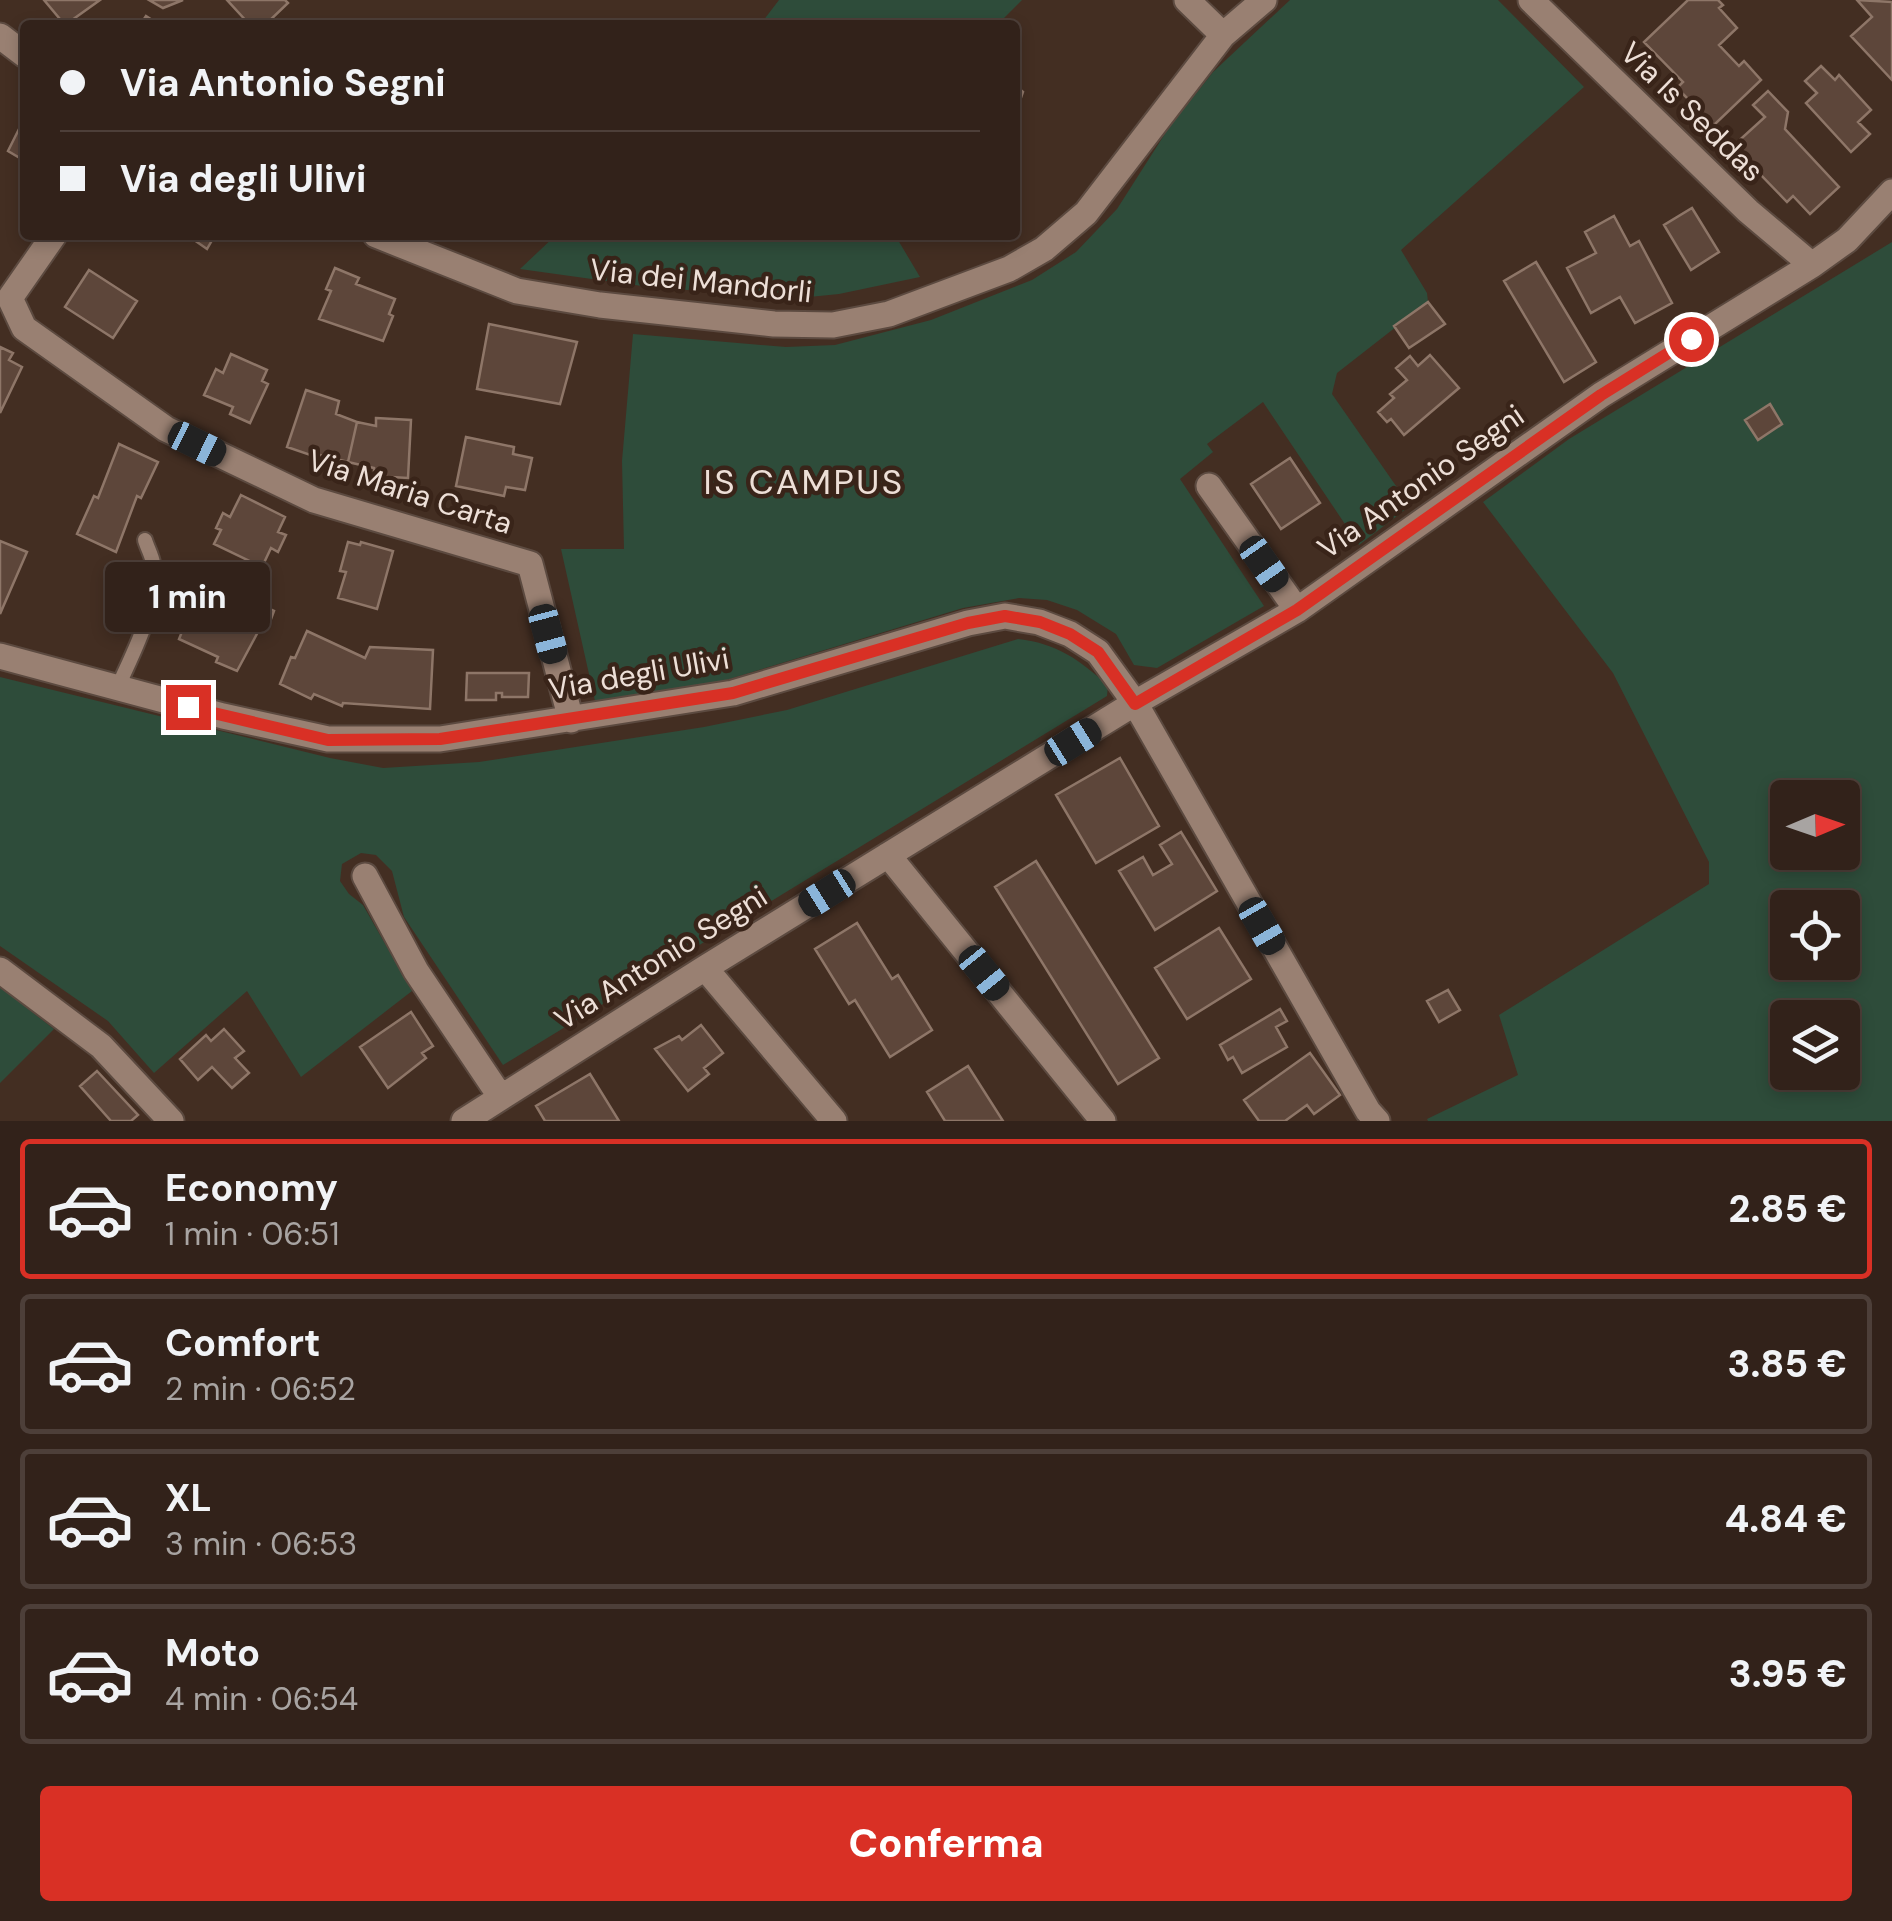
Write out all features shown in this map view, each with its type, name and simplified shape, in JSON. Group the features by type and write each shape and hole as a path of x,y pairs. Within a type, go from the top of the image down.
{"street":[{"path":"1186,0 1223,35"},
{"name":"Via dei Mandorli","path":"389,240 517,291 600,306 774,324 833,325 889,314 1009,269 1044,250 1086,213 1223,35 1264,0"},
{"name":"Via Is Seddas","path":"1531,0 1748,211 1812,265"},
{"path":"0,36 20,51"},
{"name":"Via Antonio Segni","path":"464,1121 888,855 1297,610 1601,395 1812,265 1847,240 1892,192"},
{"name":"Via Maria Carta","path":"51,240 10,298 24,328 166,429 314,500 530,564 570,720"},
{"path":"1209,486 1297,610"},
{"name":"Via degli Ulivi","path":"0,656 328,740 440,739 733,693 968,623 1005,616 1040,622 1070,634 1098,652 1135,704 1366,1118"},
{"path":"888,855 1104,1121"},
{"path":"366,876 416,971 500,1096"},
{"path":"704,968 834,1121"},
{"path":"0,970 101,1046 171,1121"}],"lane":[{"path":"117,689 145,622 152,592 153,564 144,540"}],"green space":[{"path":"779,0 1022,0 1002,20 764,20"},
{"path":"1290,0 1498,0 1584,87 1401,250 1427,293 1428,302 1337,373 1332,394 1410,506 1359,545 1263,402 1207,444 1213,452 1180,479 1264,606 1157,668 1134,665 1116,634 1077,610 1047,600 1019,598 963,608 713,684 595,701 561,549 624,549 622,461 633,334 786,347 835,345 931,320 1032,280 1076,252 1117,209 1168,129 1213,72"},
{"path":"551,240 898,240 920,277 839,294 789,299 642,286 520,269"},
{"path":"1892,242 1892,1121 1428,1121 1518,1075 1499,1015 1709,884 1709,862 1613,673 1483,502 1569,439"},
{"path":"1018,639 1045,645 1077,660 1108,685 1107,696 503,1065 404,917 392,871 376,855 361,853 342,864 340,881 363,905 412,991 301,1077 247,991 154,1073 108,1021 0,946 0,677 383,768 479,762 704,727 787,710"},
{"path":"0,987 54,1029 0,1083"}],"building":[{"path":"44,0 100,0 72,20 61,20"},
{"path":"149,0 183,0 163,8"},
{"path":"227,0 288,3 270,20 245,20"},
{"path":"1688,0 1718,0 1723,5 1719,8 1737,28 1719,45 1739,66 1744,61 1761,80 1714,125 1677,88 1683,82 1644,42"},
{"path":"1857,0 1892,2 1892,80 1851,36 1872,17"},
{"path":"1821,66 1835,80 1839,75 1871,110 1858,122 1870,134 1851,152 1806,103 1817,93 1805,81"},
{"path":"1768,91 1788,112 1785,129 1839,187 1810,214 1793,196 1787,202 1733,146 1765,117 1753,105"},
{"path":"20,127 20,158 8,151"},
{"path":"1692,208 1719,252 1691,270 1664,225"},
{"path":"1614,216 1630,246 1639,241 1672,303 1635,323 1620,297 1591,313 1567,268 1596,253 1585,232"},
{"path":"194,240 212,240 207,249"},
{"path":"1536,262 1596,362 1564,382 1504,281"},
{"path":"335,268 359,278 356,284 395,299 383,341 319,319 331,291 326,289"},
{"path":"89,270 137,301 113,338 65,307"},
{"path":"1428,302 1445,324 1409,348 1394,326"},
{"path":"489,324 577,342 560,404 477,389"},
{"path":"0,347 13,353 9,360 22,367 0,413"},
{"path":"231,354 267,370 262,381 268,384 250,423 230,414 233,407 204,395 216,369 223,373"},
{"path":"1430,355 1459,388 1404,435 1391,419 1387,422 1378,412 1394,398 1390,394 1407,380 1396,368 1410,356 1418,366"},
{"path":"306,390 339,401 336,414 357,422 348,462 320,455 319,458 287,447"},
{"path":"1770,404 1782,424 1758,440 1745,420"},
{"path":"376,418 411,420 408,478 374,476 374,468 348,462 357,422 376,426"},
{"path":"466,437 514,447 513,454 532,458 525,490 506,487 504,496 456,486"},
{"path":"119,444 158,462 141,498 137,496 116,552 77,534 94,496 98,498"},
{"path":"1290,458 1320,503 1281,529 1251,484"},
{"path":"241,495 285,517 278,532 286,535 278,552 271,548 262,567 214,544 223,513 230,517"},
{"path":"0,541 27,552 0,614"},
{"path":"348,542 393,551 377,609 338,598 346,572 340,571"},
{"path":"201,585 241,603 244,597 274,611 271,619 266,617 237,671 216,662 218,657 179,639"},
{"path":"307,631 365,658 370,647 433,650 430,709 343,703 342,706 314,694 311,699 280,684"},
{"path":"467,673 529,673 528,697 502,697 502,693 496,693 496,700 466,700"},
{"path":"1120,758 1159,826 1096,863 1056,795"},
{"path":"1181,832 1217,891 1155,930 1119,871 1143,857 1153,875 1172,864 1160,845"},
{"path":"1036,861 1159,1058 1118,1084 995,887"},
{"path":"857,923 892,979 898,975 932,1030 890,1057 855,1000 849,1004 815,949"},
{"path":"1219,928 1251,979 1187,1019 1155,968"},
{"path":"1448,990 1460,1010 1439,1022 1427,1001"},
{"path":"1280,1009 1287,1021 1276,1027 1287,1047 1242,1073 1220,1045"},
{"path":"411,1012 433,1046 422,1053 426,1058 388,1088 360,1047"},
{"path":"701,1025 723,1053 704,1068 709,1074 688,1091 655,1049 679,1036 682,1040"},
{"path":"224,1029 244,1051 235,1058 249,1073 232,1088 212,1067 198,1080 180,1059 206,1035 211,1041"},
{"path":"1310,1053 1340,1095 1314,1114 1307,1105 1285,1121 1259,1121 1244,1100"},
{"path":"968,1066 1003,1121 945,1121 927,1092"},
{"path":"97,1071 138,1115 131,1121 111,1121 80,1086"},
{"path":"590,1074 619,1121 545,1121 536,1106"}],"district":[{"name":"IS CAMPUS","path":"804,482"}],"route":[{"path":"188,707 328,740 440,739 733,693 968,623 1005,616 1040,622 1070,634 1098,652 1135,704 1297,610 1601,395 1691,339"}]}
